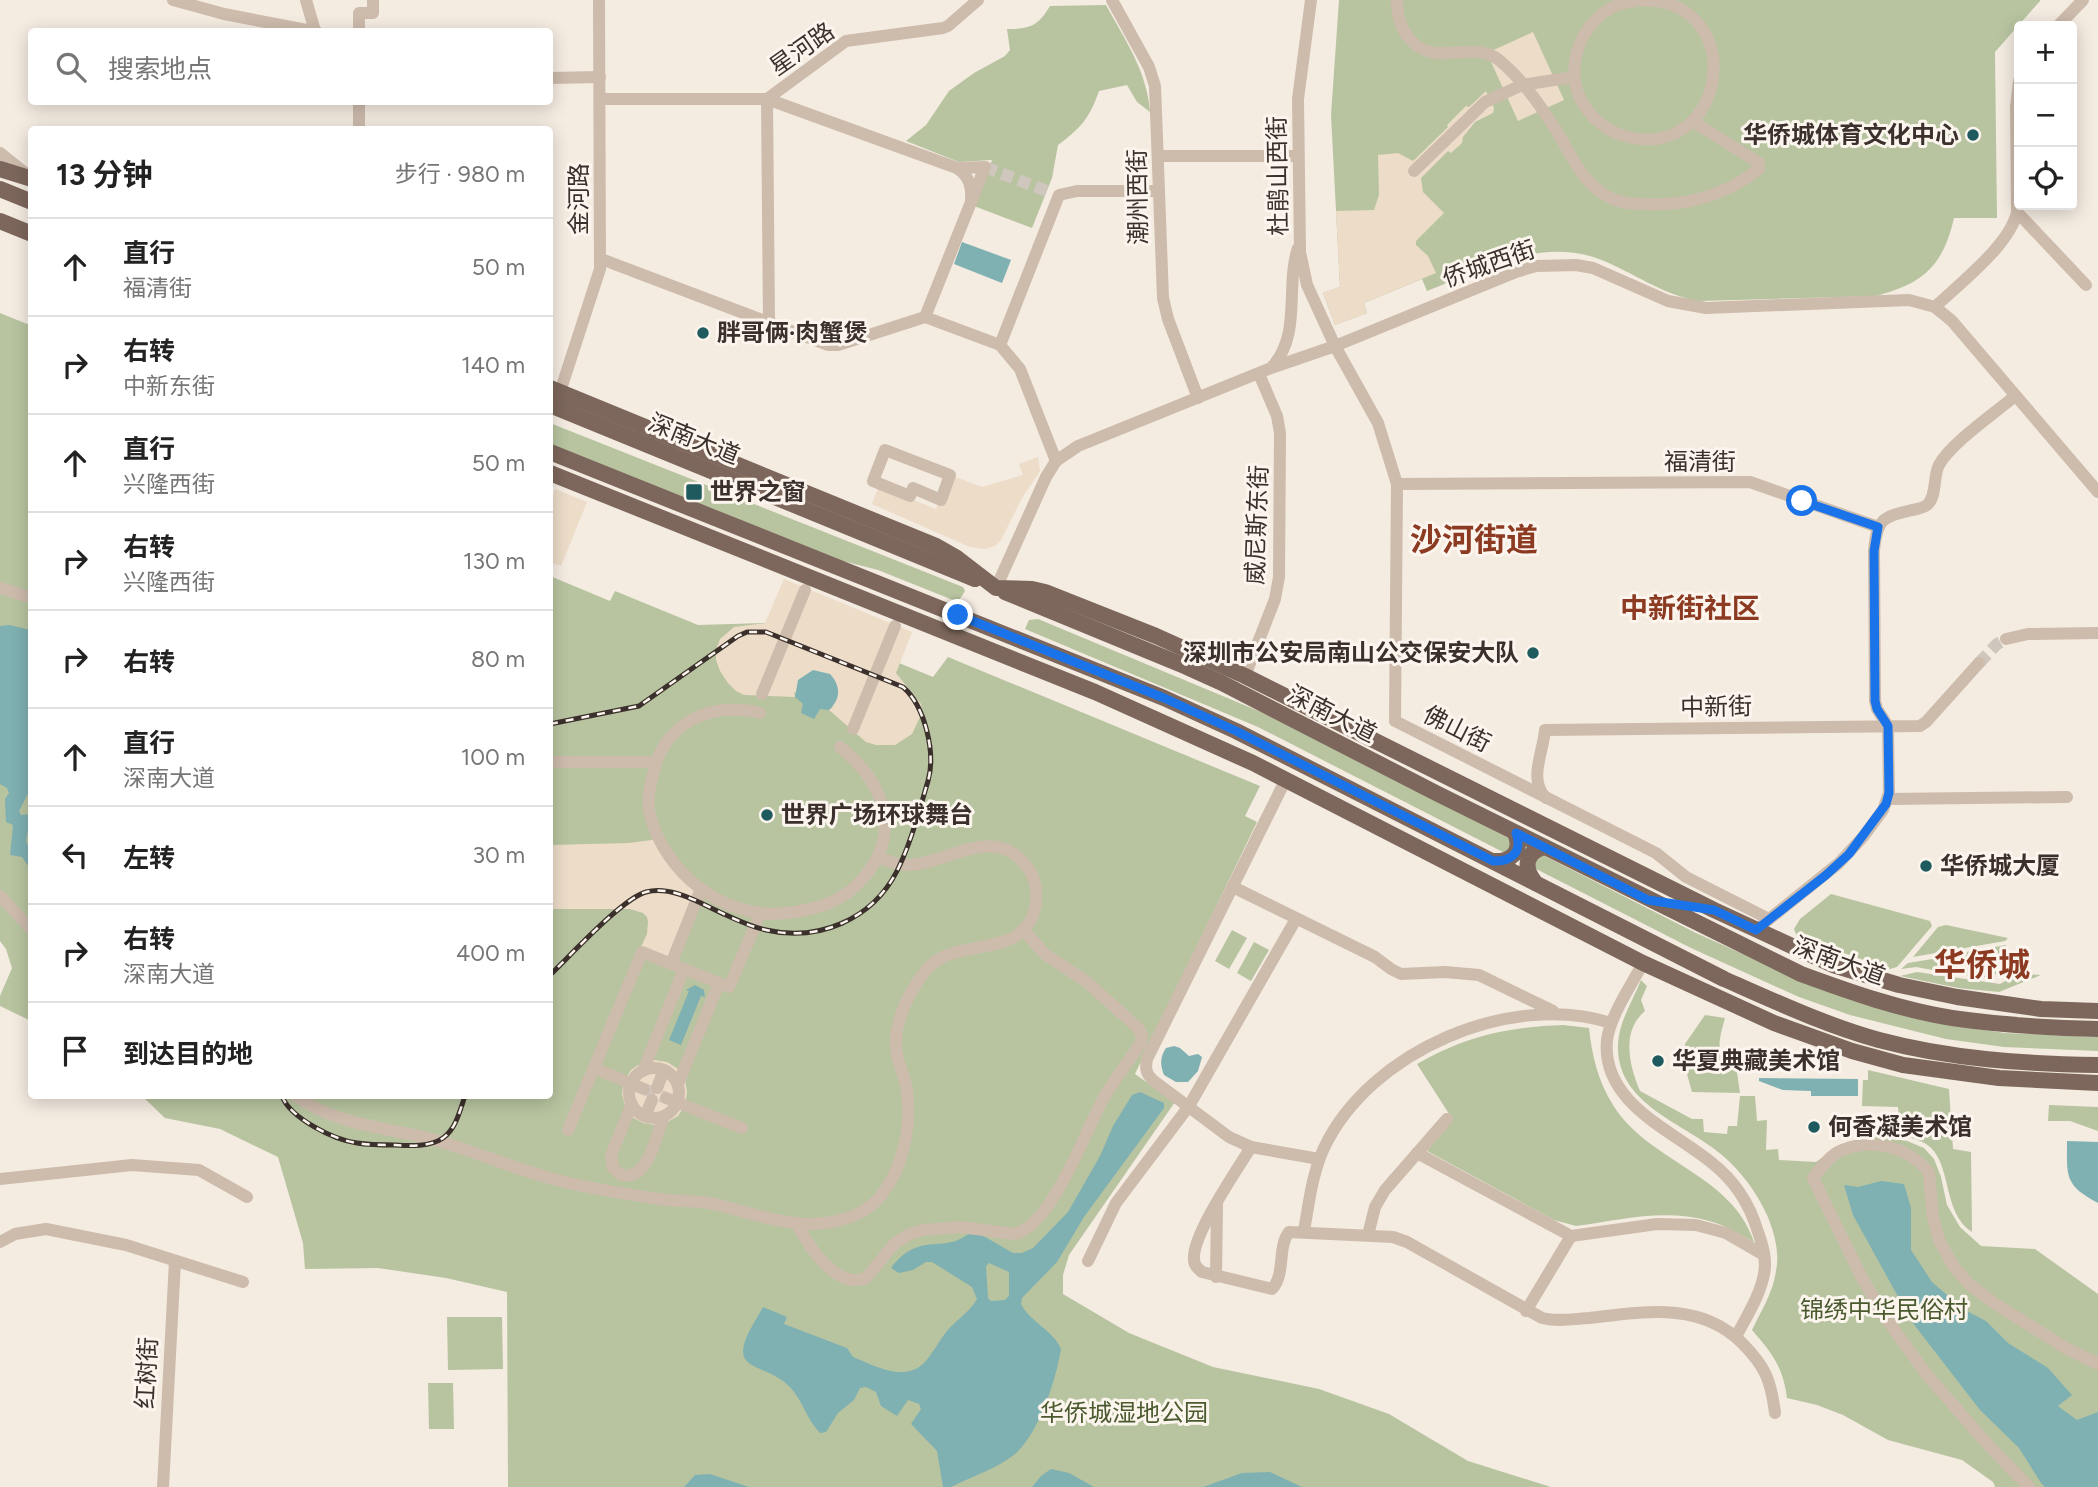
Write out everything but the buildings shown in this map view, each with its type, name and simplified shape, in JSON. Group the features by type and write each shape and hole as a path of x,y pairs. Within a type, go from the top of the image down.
{"main road":[{"path":"0,169 28,177"},
{"path":"0,189 28,200"},
{"path":"0,221 28,232"},
{"path":"555,394 936,546 957,558 996,588 1032,589 1045,593 1192,652 1714,910"},
{"name":"深南大道","path":"555,394 636,440 1181,664 1544,848 1801,974 1912,1010 1952,1018 2035,1027 2098,1029"},
{"path":"553,453 1164,698 1236,731 1724,979 1784,1006 1851,1031 1917,1049 1997,1060 2098,1065"},
{"path":"566,458 647,512"},
{"path":"706,468 802,492"},
{"path":"553,474 1095,692 1253,763 1643,963 1774,1023 1863,1055 1930,1070 1999,1078 2098,1083"},
{"path":"958,636 1012,637"},
{"path":"1192,652 1253,699"},
{"path":"1164,698 1253,763"},
{"path":"1360,817 1435,831"},
{"path":"1493,861 1506,860 1516,854 1519,843 1516,833"},
{"path":"1544,848 1534,851 1528,860 1528,871 1600,941"},
{"path":"1648,900 1714,910 1763,925 1912,1010"},
{"path":"1833,965 1899,985 1957,997 2041,1009 2098,1011"},
{"path":"1851,1031 1930,1070"}],"street":[{"path":"173,0 224,14 300,28"},
{"path":"306,0 315,28"},
{"path":"359,28 359,13 373,13 373,0"},
{"name":"金河路","path":"555,394 601,260 599,0"},
{"name":"星河路","path":"600,99 767,99 846,41 943,28 978,0"},
{"name":"潮州西街","path":"1112,0 1152,76 1157,96 1164,308 1198,397"},
{"name":"杜鹃山西街","path":"1311,0 1298,91 1299,241 1307,285 1335,346"},
{"path":"1396,0 1402,30 1423,52 1487,53 1498,60 1522,85 1588,181 1614,199 1627,203 1685,203 1740,184 1759,169 1759,163 1749,155 1692,121"},
{"path":"1640,0 1662,1 1682,10 1698,24 1714,58 1712,92 1704,108 1676,132 1658,139 1639,140 1602,126 1588,113 1579,96 1574,77 1576,55 1584,34 1598,17 1618,5 1640,0"},
{"path":"2062,21 2083,0"},
{"path":"553,78 600,77"},
{"path":"1414,171 1485,102 1522,85 1574,77"},
{"path":"2019,84 2015,107 2017,212 2012,228 2000,244 1935,307 1952,321 2098,492"},
{"path":"769,323 767,99 957,168 985,167 925,317"},
{"path":"359,105 359,126"},
{"path":"0,153 28,175"},
{"path":"1158,156 1297,156"},
{"path":"957,168 970,182 971,202"},
{"path":"1000,345 1054,194 1077,191 1159,191"},
{"path":"2017,212 2086,285"},
{"path":"1265,371 1282,354 1288,340 1293,264 1299,241"},
{"path":"601,260 833,346 925,317 1000,345 1020,369 1056,461 1046,477 996,588"},
{"name":"侨城西街","path":"1056,461 1092,439 1536,266 1557,264 1593,268 1668,301 1696,307 1909,300 1935,307"},
{"name":"佛山街","path":"1335,346 1378,423 1397,484 1395,721 1656,853 1686,877 1763,925"},
{"name":"威尼斯东街","path":"1245,676 1275,599 1279,578 1280,433 1265,371"},
{"path":"1763,925 1849,854 1883,810 1888,799 1888,726 1875,701 1874,551 1878,527 1883,519 1891,514 1915,510 1929,504 1933,498 1936,474 1946,456 2015,396"},
{"path":"885,450 950,475 941,500 913,488 910,496 873,481 885,450"},
{"name":"福清街","path":"1397,484 1750,482 1878,527"},
{"path":"0,588 28,597"},
{"path":"762,694 805,590"},
{"path":"853,729 895,626"},
{"path":"2006,639 2028,634 2098,633"},
{"name":"中新街","path":"1537,772 1544,747 1545,730 1923,724 1979,663"},
{"path":"760,713 728,708 691,720 665,742 655,762 650,788 649,812 659,839 682,873 701,889 726,903 760,914 798,912 832,902 848,892 878,857 884,845 885,831 880,797 863,768 840,747"},
{"path":"553,762 655,762"},
{"path":"1505,777 1518,779 1537,772 1538,790 1546,798"},
{"path":"1286,779 1146,1066 1149,1077 1230,1137 1251,1147 1319,1159"},
{"path":"1888,799 2067,797"},
{"path":"301,1099 328,1114 368,1127 435,1140 534,1174 613,1193 701,1202 797,1223 827,1223 860,1212 874,1203 887,1186 902,1153 909,1117 895,1039 909,996 931,965 944,957 999,943 1024,931 1035,908 1034,876 1014,854 1001,849 973,847 940,859 904,866 878,857"},
{"path":"1233,887 1375,957 1401,974 1445,972 1479,975 1556,1013"},
{"path":"671,964 701,889"},
{"path":"0,896 28,926"},
{"path":"568,1130 642,952 729,987 760,914"},
{"path":"1088,1261 1116,1203 1189,1106 1296,919"},
{"path":"797,1223 817,1256 844,1277 859,1281 866,1278 895,1243 910,1234 941,1227 960,1227 1015,1234 1024,1232 1046,1209 1102,1100 1141,1043 1142,1035 1138,1028 1087,982 1045,955 1024,931"},
{"path":"1643,963 1611,1023 1607,1047 1611,1069 1625,1097 1650,1119 1712,1162 1745,1199 1758,1230 1765,1266 1761,1287 1736,1337"},
{"path":"684,969 643,1071 654,1093 674,1108 664,1116 642,1169 635,1175 621,1175 613,1168 611,1155 632,1104 630,1090 654,1093 678,1084 719,983"},
{"path":"1304,1231 1319,1159 1338,1125 1361,1095 1412,1056 1473,1027 1518,1016 1578,1014 1611,1023"},
{"path":"594,1068 741,1128"},
{"path":"643,1071 657,1068 664,1070 678,1084"},
{"path":"645,1116 664,1070"},
{"path":"632,1104 645,1116 664,1116"},
{"path":"1368,1235 1379,1199 1447,1119"},
{"path":"2029,1487 1927,1376 1885,1317 1861,1278 1812,1178 1823,1164 1839,1151 1865,1145 1888,1146 1911,1154 1929,1173 1933,1218 1939,1240 1954,1267 1969,1284 2064,1347 2098,1364"},
{"path":"1251,1147 1198,1238 1194,1260 1197,1269 1202,1272 1272,1289 1278,1280 1286,1235 1294,1231 1400,1239 1542,1318 1562,1321 1643,1312 1674,1312 1704,1319 1736,1337 1765,1369 1772,1386 1775,1413"},
{"path":"1417,1153 1572,1236 1657,1224 1696,1225 1726,1233 1764,1255"},
{"path":"0,1179 132,1165 199,1170 247,1197"},
{"path":"613,1193 621,1175"},
{"path":"1216,1277 1217,1205"},
{"path":"0,1242 15,1234 46,1228 125,1245 243,1282"},
{"path":"1526,1311 1572,1236"},
{"name":"红树街","path":"163,1487 175,1261"}],"green space":[{"path":"1339,0 2040,0 2022,21 2014,21 2014,30 1995,52 1997,218 1954,218 1944,249 1928,270 1906,286 1875,296 1699,301 1660,289 1599,259 1577,253 1554,252 1511,259 1427,291 1422,279 1364,303 1367,313 1335,325 1323,293 1340,287 1331,115"},
{"path":"1106,5 1140,69 1150,112 1137,102 1127,85 1099,91 1083,122 1058,145 1052,178 1032,228 974,206 992,160 959,162 906,141 926,125 949,91 1005,56 1010,50 1007,29 1033,25 1050,6"},
{"path":"0,313 28,324 28,1020 0,1006 0,996 12,968 6,949 0,941"},
{"path":"553,424 963,587 965,591 958,602 878,570 831,558 553,448"},
{"name":"华侨城湿地公园","path":"553,577 610,601 615,591 698,625 765,623 895,673 899,663 933,677 948,657 1260,786 1245,816 1257,822 1135,1074 1175,1102 1069,1255 1063,1275 1063,1294 1129,1333 1213,1367 1319,1389 1389,1414 1468,1461 1551,1487 508,1487 507,1292 446,1278 378,1268 305,1269 303,1243 278,1157 220,1129 165,1118 145,1099 553,1099"},
{"path":"1038,619 1261,712 1696,933 1803,981 1904,1015 1949,1025 2005,1033 2098,1037 2098,1051 2004,1047 1946,1039 1850,1015 1799,997 1691,948 1258,727 1025,629 1029,620"},
{"path":"1831,894 1930,921 1932,926 1897,967 1890,969 1797,937 1794,929 1800,919"},
{"path":"1946,925 2008,938 2005,941 1913,957 1938,927"},
{"path":"1232,930 1247,938 1229,969 1215,961"},
{"path":"1254,942 1269,950 1251,981 1237,973"},
{"path":"2006,945 1994,978 1964,975 1961,953"},
{"path":"1957,955 1960,975 1916,967 1901,969 1908,963"},
{"path":"1917,972 2000,984 2018,974 2041,975 1999,992 1958,988 1900,976"},
{"name":"锦绣中华民俗村","path":"1641,980 1647,986 1641,1000 1645,1011 1633,1028 1629,1049 1640,1091 1692,1119 1703,1119 1704,1132 1727,1134 1728,1126 1737,1126 1740,1096 1755,1096 1757,1121 1767,1120 1766,1150 1778,1149 1779,1160 1816,1162 1841,1144 1879,1136 1907,1141 1924,1148 1934,1159 1947,1205 1960,1227 1981,1246 2035,1249 2098,1294 2098,1487 1995,1487 1993,1482 1962,1460 1888,1440 1843,1415 1787,1398 1783,1378 1775,1361 1752,1330 1769,1294 1777,1264 1774,1235 1763,1207 1748,1183 1729,1161 1642,1100 1630,1086 1622,1069 1618,1040"},
{"path":"1705,1015 1725,1018 1720,1042 1721,1054 1737,1072 1740,1093 1692,1092 1687,1074 1685,1044"},
{"path":"1563,1025 1589,1028 1596,1068 1613,1105 1628,1124 1647,1141 1728,1200 1743,1219 1754,1242 1721,1225 1676,1215 1642,1216 1576,1226 1554,1220 1427,1151 1453,1120 1417,1064 1453,1046 1487,1035 1523,1028"},
{"path":"1868,1070 1949,1089 1953,1149 1971,1152 1972,1232 1962,1223 1956,1212 1940,1162 1934,1152 1926,1144 1900,1132 1898,1107 1862,1106 1863,1080 1868,1080"},
{"path":"2049,1105 2098,1107 2098,1131 2070,1121 2048,1121"},
{"path":"447,1317 502,1317 503,1369 448,1370"},
{"path":"428,1383 453,1383 454,1429 429,1429"}],"shaded area":[{"path":"1533,32 1564,100 1518,121 1487,53"},
{"path":"1486,91 1494,108 1493,113 1475,122 1463,137 1462,143 1451,153 1448,151 1421,178 1423,192 1444,213 1416,241 1416,245 1428,256 1436,273 1364,303 1367,313 1335,325 1323,293 1340,287 1336,211 1374,210 1379,195 1378,155 1398,153 1413,161 1466,106 1469,107"},
{"path":"1038,457 1040,471 1022,498 1001,540 995,546 985,549 970,547 872,504 879,486 936,509 950,475 982,487 1023,475 1019,464"},
{"path":"555,489 587,502 561,566 553,563"},
{"path":"784,579 912,632 896,673 921,704 922,713 912,734 895,745 876,745 866,742 829,710 833,707 794,692 795,697 744,695 728,683 716,660 720,639 734,627 765,623"},
{"path":"659,839 701,889 671,964 639,951 647,934 648,922 643,913 630,909 553,909 553,845 629,843"},
{"path":"654,1060 667,1062 678,1069 685,1080 687,1092 685,1105 678,1116 666,1123 655,1125 632,1117 622,1094 624,1081 631,1070 641,1063"}],"water":[{"path":"962,242 1011,260 1002,283 954,264"},
{"path":"0,626 28,629 28,794 19,811 21,815 28,814 28,866 22,857 10,855 13,825 6,822 5,799 9,793 7,788 0,784"},
{"path":"813,670 830,674 838,692 833,706 829,710 820,709 814,719 801,713 803,704 795,697 798,680"},
{"path":"695,985 704,990 705,997 701,996 681,1045 669,1040 689,991 686,990"},
{"path":"1174,1046 1189,1056 1198,1054 1202,1057 1198,1071 1188,1082 1176,1082 1164,1075 1161,1064 1163,1055 1166,1048"},
{"path":"1759,1078 1858,1079 1858,1096 1811,1096 1811,1091 1783,1090 1759,1081"},
{"path":"1140,1092 1164,1103 1164,1108 1084,1217 1057,1262 1022,1298 1021,1304 1025,1310 1053,1336 1061,1349 1051,1390 1039,1420 1024,1445 1008,1459 951,1487 943,1487 937,1451 911,1424 921,1409 919,1404 908,1400 897,1416 881,1406 876,1392 866,1387 860,1388 854,1400 838,1413 826,1432 820,1433 790,1387 745,1359 743,1351 746,1338 763,1307 787,1317 784,1324 847,1348 853,1357 871,1365 899,1372 917,1368 977,1299 972,1287 932,1262 899,1273 891,1268 912,1249 950,1242 971,1232 980,1234 1013,1253 1022,1253 1033,1248 1068,1212 1132,1095","holes":["989,1263 1009,1272 1009,1296 1005,1300 991,1301 988,1298 986,1266"]},
{"path":"2067,1141 2098,1142 2098,1203 2073,1185 2068,1171"},
{"path":"1881,1181 1904,1184 1911,1208 1911,1250 1932,1282 1963,1309 1986,1321 2008,1343 2048,1368 2072,1395 2058,1406 2077,1420 2098,1412 2098,1487 2045,1487 2019,1448 1980,1410 1912,1322 1853,1215 1844,1185 1858,1187"},
{"path":"1051,1469 1069,1473 1094,1487 1032,1487"},
{"path":"1270,1472 1302,1487 1203,1487 1242,1473"},
{"path":"710,1474 749,1487 684,1487 695,1475"}],"tunnel":[{"path":"985,167 1049,192"},
{"path":"1979,663 1997,644 2006,639"},
{"path":"644,1089 666,1098"}],"railway":[{"path":"553,723 639,706 738,636 747,632 766,632 903,687 911,695 923,718 931,757 928,781 897,871 873,903 858,914 824,930 786,933 751,926 698,901 667,891 646,892 611,916 553,972"},
{"path":"284,1099 303,1120 337,1137 362,1144 413,1146 443,1138 457,1119 464,1099"}],"place":[{"name":"华侨城体育文化中心","path":"1973,135"},
{"name":"胖哥俩·肉蟹煲","path":"703,333"},
{"name":"世界之窗","path":"694,492"},
{"name":"深圳市公安局南山公交保安大队","path":"1533,653"},
{"name":"世界广场环球舞台","path":"767,815"},
{"name":"华侨城大厦","path":"1926,866"},
{"name":"华夏典藏美术馆","path":"1658,1061"},
{"name":"何香凝美术馆","path":"1814,1127"}],"district":[{"name":"沙河街道","path":"1474,540"},
{"name":"中新街社区","path":"1690,608"},
{"name":"华侨城","path":"1982,965"}],"route":[{"path":"958,615 1164,698 1236,731 1493,861 1506,860 1516,854 1519,843 1516,833 1648,900 1714,910 1756,930 1849,854 1883,810 1889,793 1888,726 1875,701 1874,551 1878,527 1802,501"}]}
